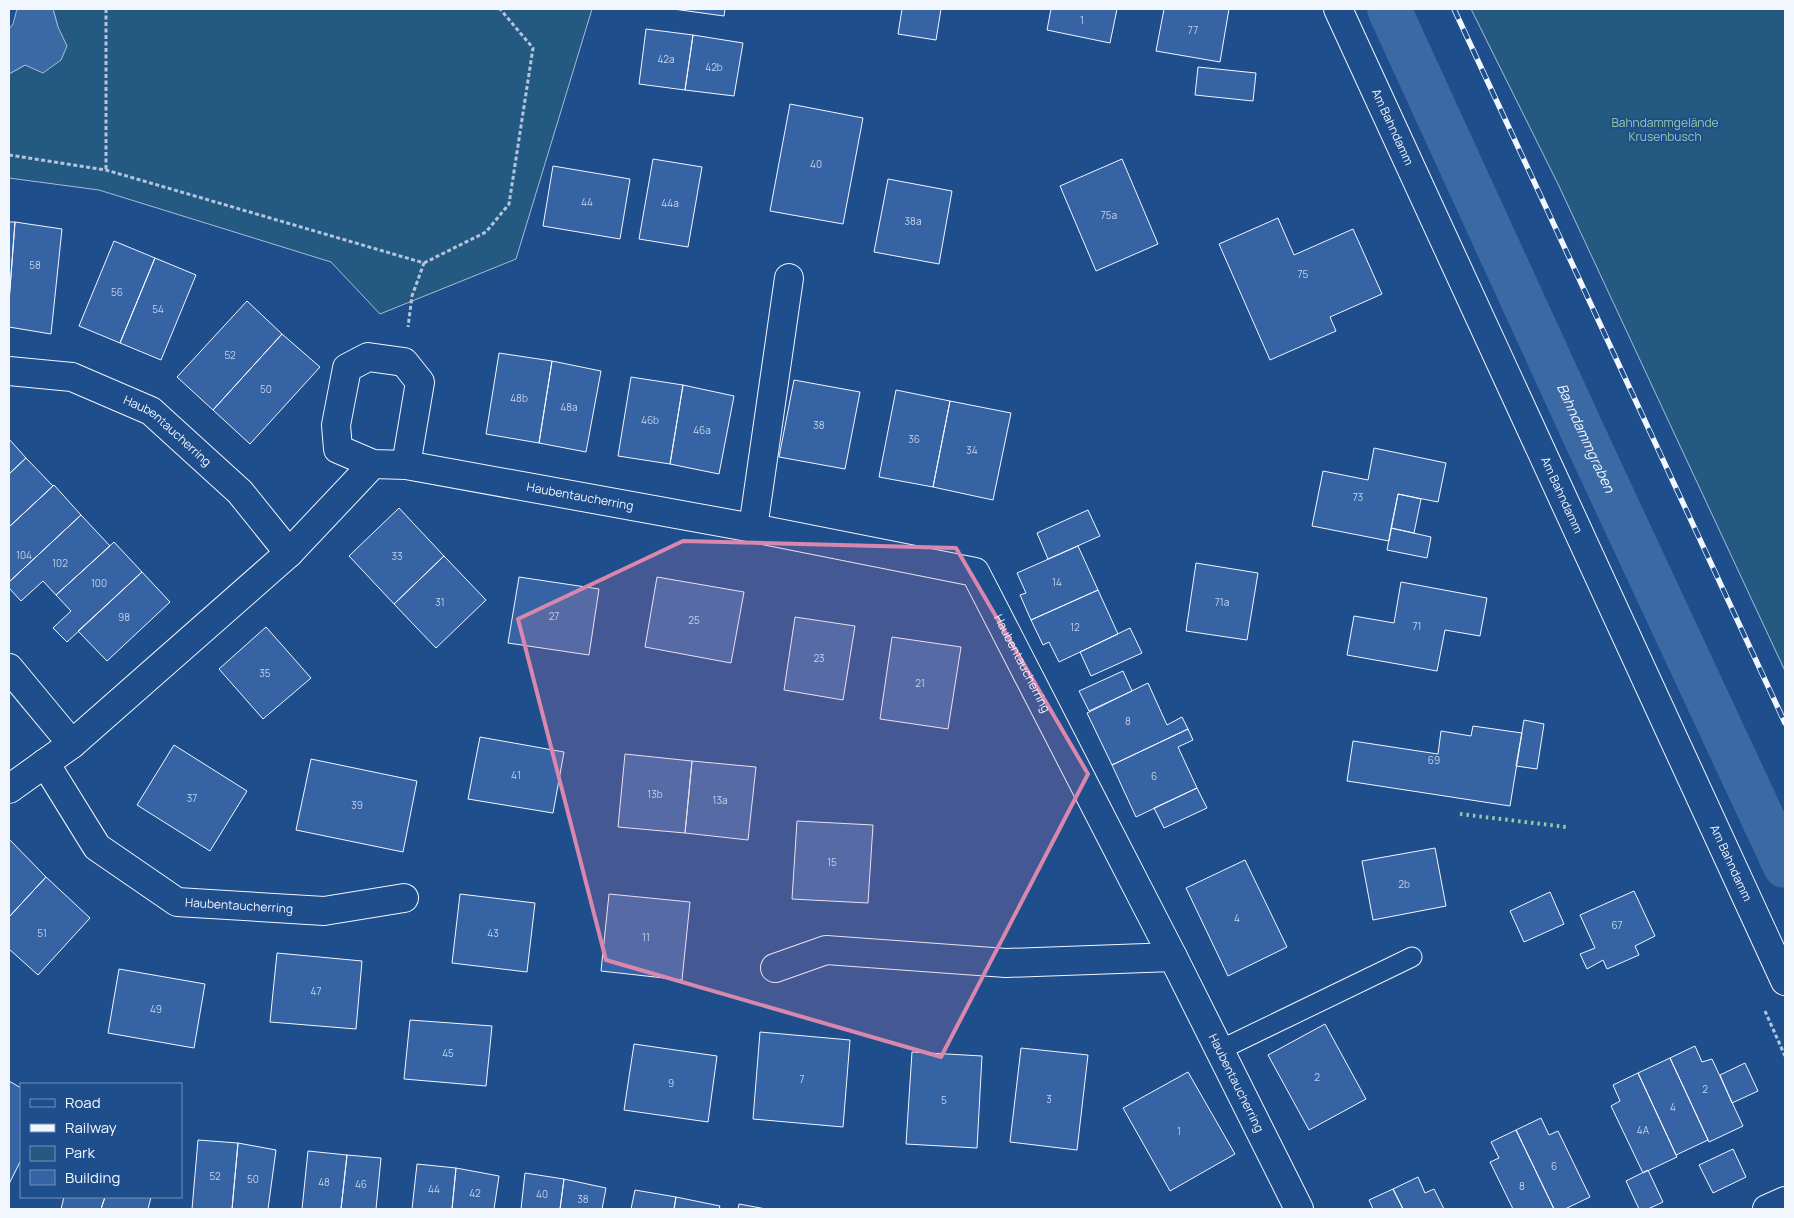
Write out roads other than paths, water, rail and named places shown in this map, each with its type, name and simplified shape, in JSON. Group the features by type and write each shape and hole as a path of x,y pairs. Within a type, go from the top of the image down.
{"street":[{"name":"Am Bahndamm","path":"1338,9 1785,981"},
{"path":"753,528 790,278"},
{"name":"Haubentaucherring","path":"406,465 420,382 404,362 368,358 347,368 336,425 338,449 373,464 406,465 753,528 975,572 1173,957 1299,1209"},
{"name":"Haubentaucherring","path":"9,371 72,377 151,410 240,492 289,553"},
{"path":"9,789 72,744 289,553 373,464"},
{"path":"9,668 72,744"},
{"name":"Haubentaucherring","path":"45,763 97,847 177,902 324,911 404,898"},
{"path":"775,968 826,950 1006,962 1173,957"},
{"path":"1767,1209 1785,1201"}],"lane":[{"path":"1220,1050 1412,957"}],"waterway":[{"name":"Bahndammgraben","path":"1389,9 1586,439 1785,866"}],"railway":[{"path":"1454,9 1785,723"}],"park label":[{"name":"Bahndammgelände Krusenbusch","path":"1665,130"}]}
